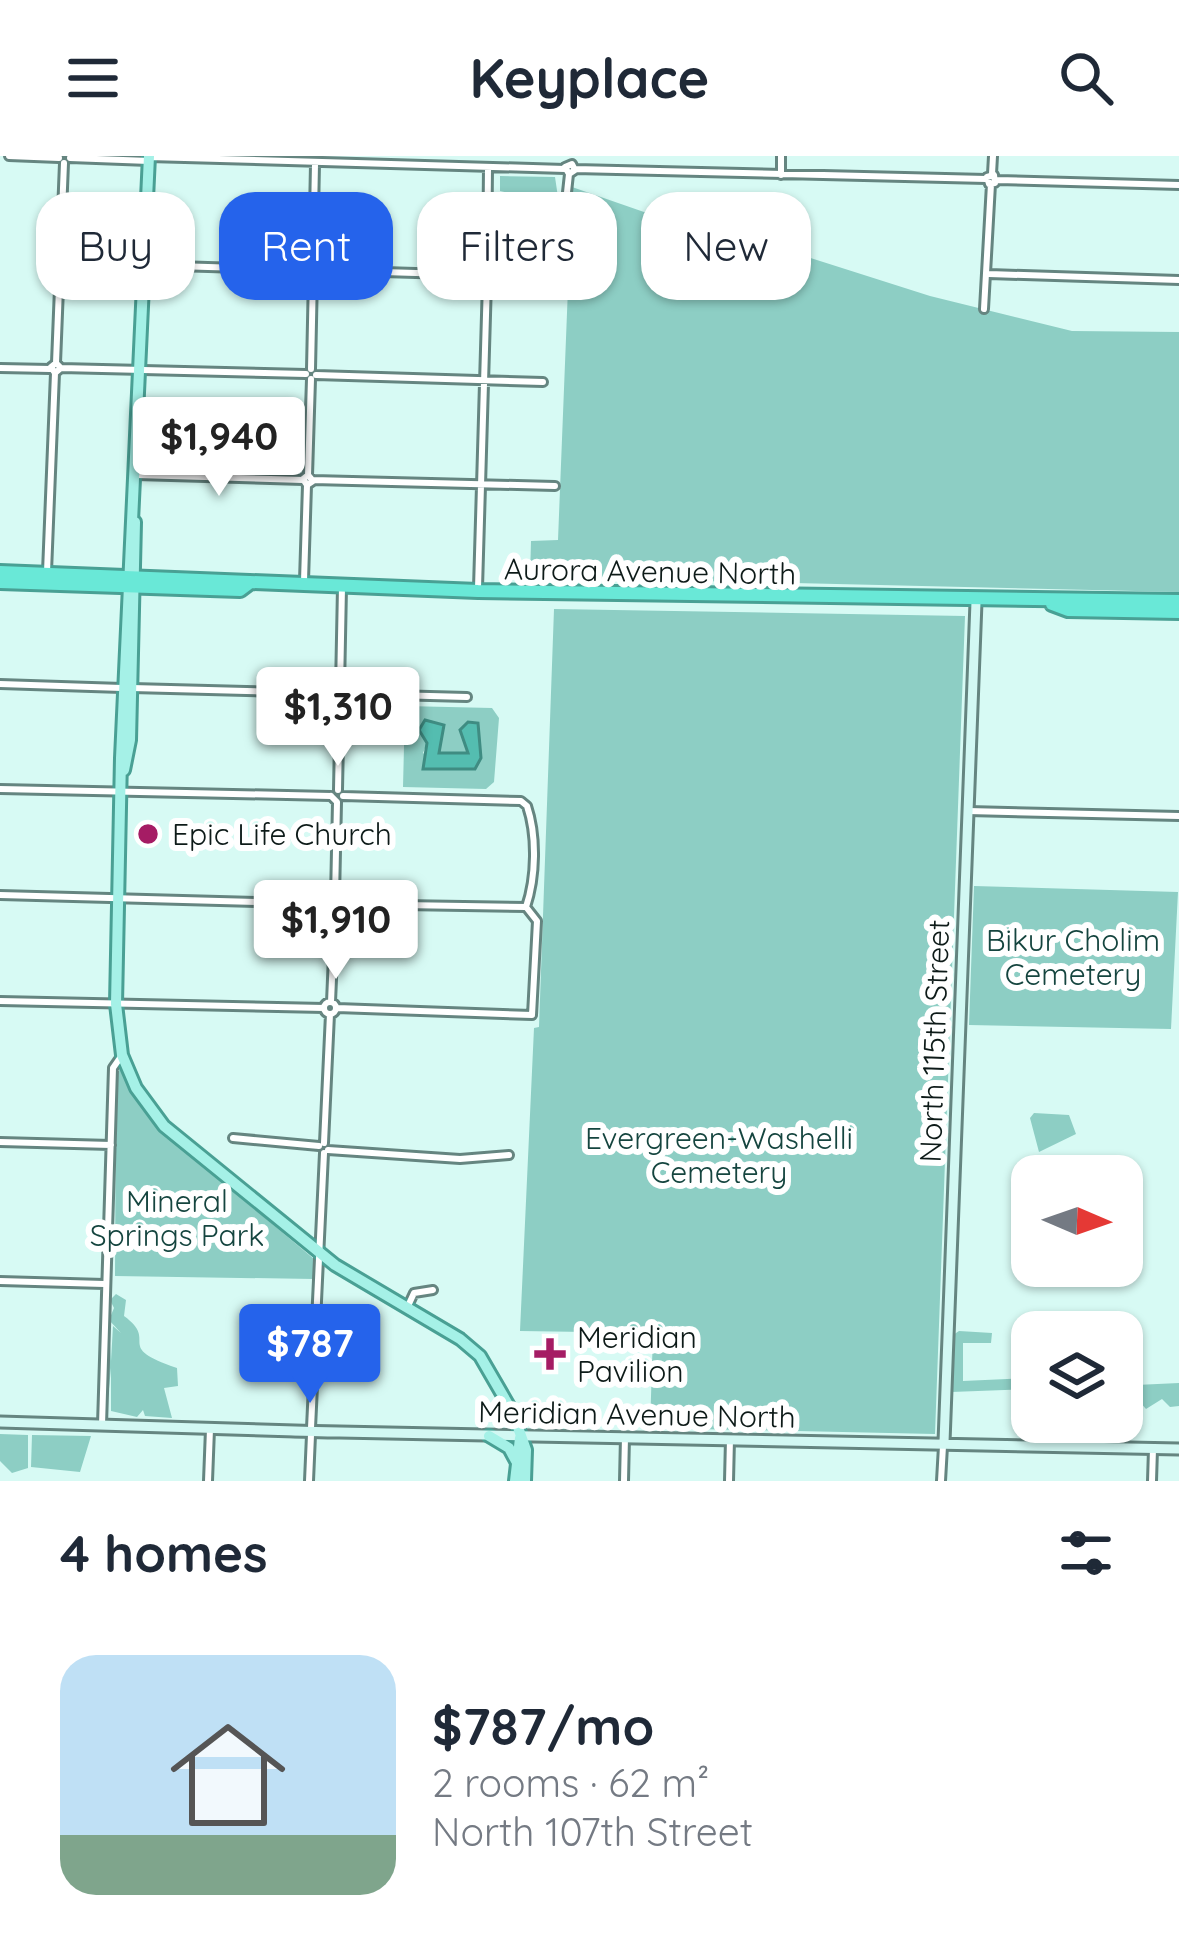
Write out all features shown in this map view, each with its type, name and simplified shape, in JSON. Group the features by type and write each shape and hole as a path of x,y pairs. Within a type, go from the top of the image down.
{"highway":[{"name":"Aurora Avenue North","path":"0,572 240,590 248,584 976,602 1179,601"},
{"name":"Aurora Avenue North","path":"0,582 132,582"},
{"name":"Aurora Avenue North","path":"1051,603 1068,610 1179,612"}],"main road":[{"path":"147,192 149,158"},
{"path":"143,300 135,522 130,530 116,1004 122,1055 142,1099 164,1126 320,1254 480,1356 503,1388 521,1435 520,1481"},
{"path":"516,1461 521,1435"},
{"path":"489,1436 509,1448 520,1481"}],"street":[{"path":"9,156 359,166 570,166 1179,185"},
{"path":"359,166 360,156"},
{"path":"781,156 781,175"},
{"path":"984,309 993,156"},
{"path":"46,573 64,158"},
{"path":"314,192 315,164"},
{"path":"488,168 488,192"},
{"path":"989,274 1179,280"},
{"path":"304,586 312,300"},
{"path":"478,592 486,300"},
{"path":"0,368 543,382"},
{"path":"136,475 555,486"},
{"path":"309,1481 331,1008 342,587"},
{"name":"North 115th Street","path":"940,1481 976,602"},
{"path":"0,684 466,697"},
{"path":"0,789 520,801 527,806 531,826 534,884 526,907"},
{"path":"968,812 1179,816"},
{"path":"0,895 526,907"},
{"path":"0,1000 532,1015 537,921 526,907"},
{"path":"102,1425 112,1068 122,1055"},
{"path":"233,1138 460,1160 509,1155"},
{"path":"0,1142 111,1145"},
{"path":"0,1281 106,1284"},
{"path":"406,1309 414,1293 433,1290"},
{"name":"Meridian Avenue North","path":"0,1422 1179,1449"},
{"path":"208,1481 211,1429"},
{"path":"624,1481 626,1437"},
{"path":"729,1481 730,1439"},
{"path":"1151,1481 1153,1449"}],"green space":[{"path":"500,176 555,177 557,192 505,192 500,191"},
{"path":"617,203 641,211 641,300 811,300 811,259 930,296 1072,331 1179,332 1179,592 530,577 531,541 558,540 568,300 617,300"},
{"name":"Evergreen-Washelli Cemetery","path":"554,609 965,616 935,1434 650,1428 653,1333 520,1331 534,1028 539,1027"},
{"path":"405,706 492,708 499,718 494,782 486,789 403,787","holes":["478,723 479,764 442,770 423,753 427,743 419,730 437,744 439,753 468,754"]},
{"name":"Bikur Cholim Cemetery","path":"974,886 1178,892 1171,1029 969,1025"},
{"name":"Mineral Springs Park","path":"120,1068 160,1130 314,1259 314,1279 115,1276 116,1076"},
{"path":"1034,1113 1069,1115 1076,1134 1039,1152 1030,1118"},
{"path":"116,1294 126,1300 124,1316 138,1332 141,1349 177,1368 178,1386 164,1388 172,1418 145,1416 143,1410 137,1417 111,1411 111,1368 107,1409 109,1326 111,1361 113,1326 121,1333 109,1320 114,1308 110,1300"},
{"path":"959,1331 992,1333 991,1343 963,1343 963,1381 1011,1379 1011,1390 951,1392 953,1335"},
{"path":"1179,1383 1179,1406 1170,1407 1162,1399 1146,1409 1143,1385"},
{"path":"0,1434 28,1435 28,1468 12,1473 0,1461"},
{"path":"32,1435 91,1436 80,1472 31,1467"}],"shaded area":[{"path":"425,720 444,725 439,753 468,753 460,730 468,722 478,723 481,758 475,769 423,769 427,743 419,730"}],"place":[{"name":"Epic Life Church","path":"148,834"},
{"name":"Meridian Pavilion","path":"550,1354"}]}
